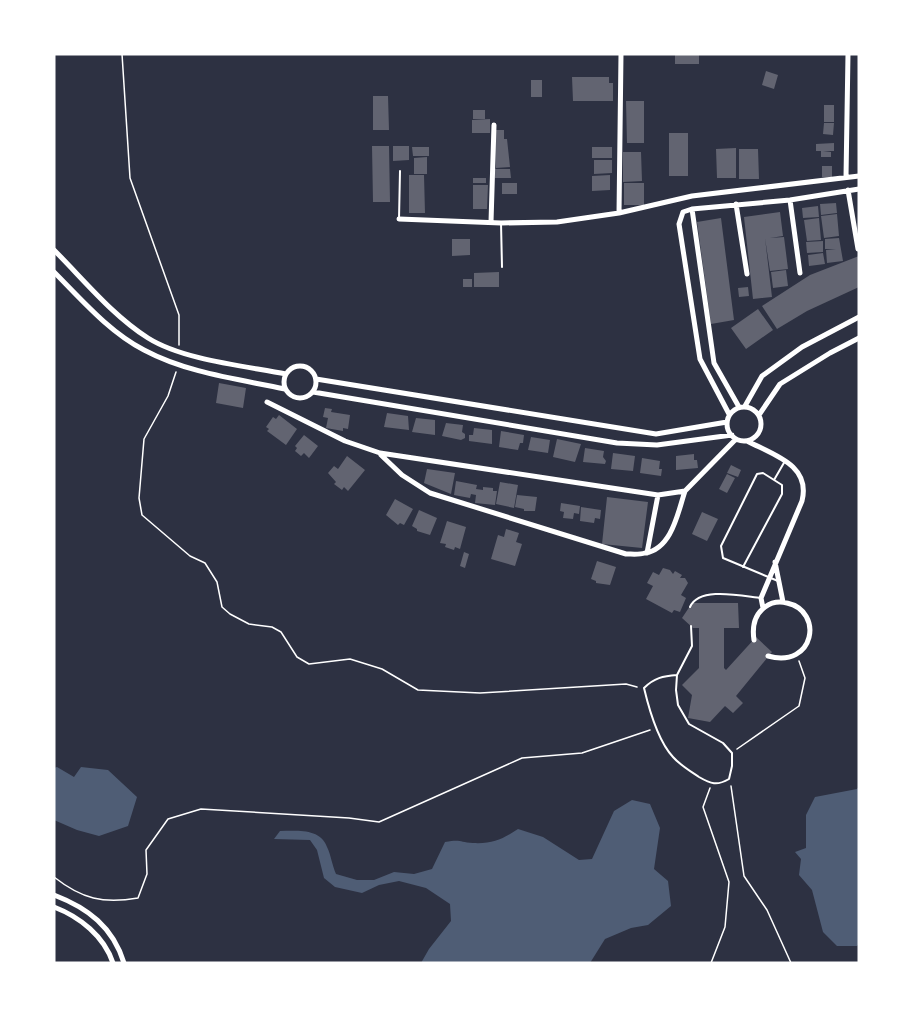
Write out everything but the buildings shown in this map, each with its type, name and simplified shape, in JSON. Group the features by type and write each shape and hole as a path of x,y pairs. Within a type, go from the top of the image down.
{"street":[{"path":"619,213 621,54"},
{"path":"846,177 848,54"},
{"path":"491,222 494,125"},
{"path":"399,219 501,223 557,222 619,213 692,196 859,176"},
{"path":"734,437 727,422 729,414 700,358 679,224 682,212 736,204 790,200 859,189"},
{"path":"848,190 858,249"},
{"path":"790,200 800,273"},
{"path":"736,204 747,274"},
{"path":"692,209 714,363 742,407 753,409 761,420 760,431 747,441"},
{"path":"54,250 130,324 150,339 180,352 286,374"},
{"path":"54,272 99,317 143,350 177,365 285,389 293,397 304,398 313,392 617,443 657,445 734,437 747,441 785,461 799,472 804,484 802,501 761,598 763,608"},
{"path":"729,414 742,407 762,376 802,346 859,317"},
{"path":"759,415 780,384 859,338"},
{"path":"177,365 180,352"},
{"path":"285,389 286,374 293,367 303,365 312,370 316,379 313,392"},
{"path":"316,379 656,434 727,422"},
{"path":"267,402 345,441 380,453 658,495 685,491"},
{"path":"380,453 402,475 430,493 626,554 647,554 662,543 672,531 685,491 734,437"},
{"path":"647,554 658,495"},
{"path":"775,562 783,602"},
{"path":"754,640 754,623 763,608 776,602 783,602 793,604 802,610 810,628 809,639 804,648 797,655 780,659 768,656"},
{"path":"54,895 86,910 108,929 120,950 124,963"},
{"path":"54,907 73,916 94,932 106,947 113,963"}],"lane":[{"path":"399,219 400,171"},
{"path":"501,223 501,267"},
{"path":"774,480 785,461"},
{"path":"743,567 782,494 782,485 763,473 757,474 722,546 723,558 743,567 780,582"},
{"path":"690,606 697,598 709,594 761,598"},
{"path":"677,675 652,680 644,688 656,728 672,756 689,771 712,784 721,784 729,779 732,753 723,743 689,724 678,705 677,675 692,646 691,626"}],"path":[{"path":"122,54 130,178 179,315 180,352"},
{"path":"177,365 175,380 168,396 144,439 140,498 142,515 190,556 205,563 217,582 222,607 230,614 249,624 272,627 281,632 297,657 309,664 350,659 382,669 418,690 480,693 626,684 644,688"},
{"path":"732,753 799,706 805,678 797,655"},
{"path":"54,877 98,900 117,902 138,898 147,874 146,850 168,819 201,809 349,818 379,822 522,758 582,753 656,728"},
{"path":"729,779 744,876 767,910 791,963"},
{"path":"711,963 725,927 729,882 703,807 712,784"}],"water":[{"path":"57,767 74,777 81,767 108,770 137,797 128,826 99,836 54,820 54,768"},
{"path":"859,786 859,944 857,946 837,946 823,932 812,890 799,875 801,859 795,852 806,848 806,815 815,797 857,789"},
{"path":"632,800 650,804 660,828 654,869 668,881 671,906 648,925 631,928 605,939 590,963 421,963 451,921 450,904 426,888 399,881 379,885 362,893 335,887 324,878 317,850 310,840 274,839 280,831 300,831 319,836 324,841 336,874 357,880 374,880 394,872 414,874 432,869 445,842 492,842 518,829 543,837 579,860 592,859 614,811"}]}
